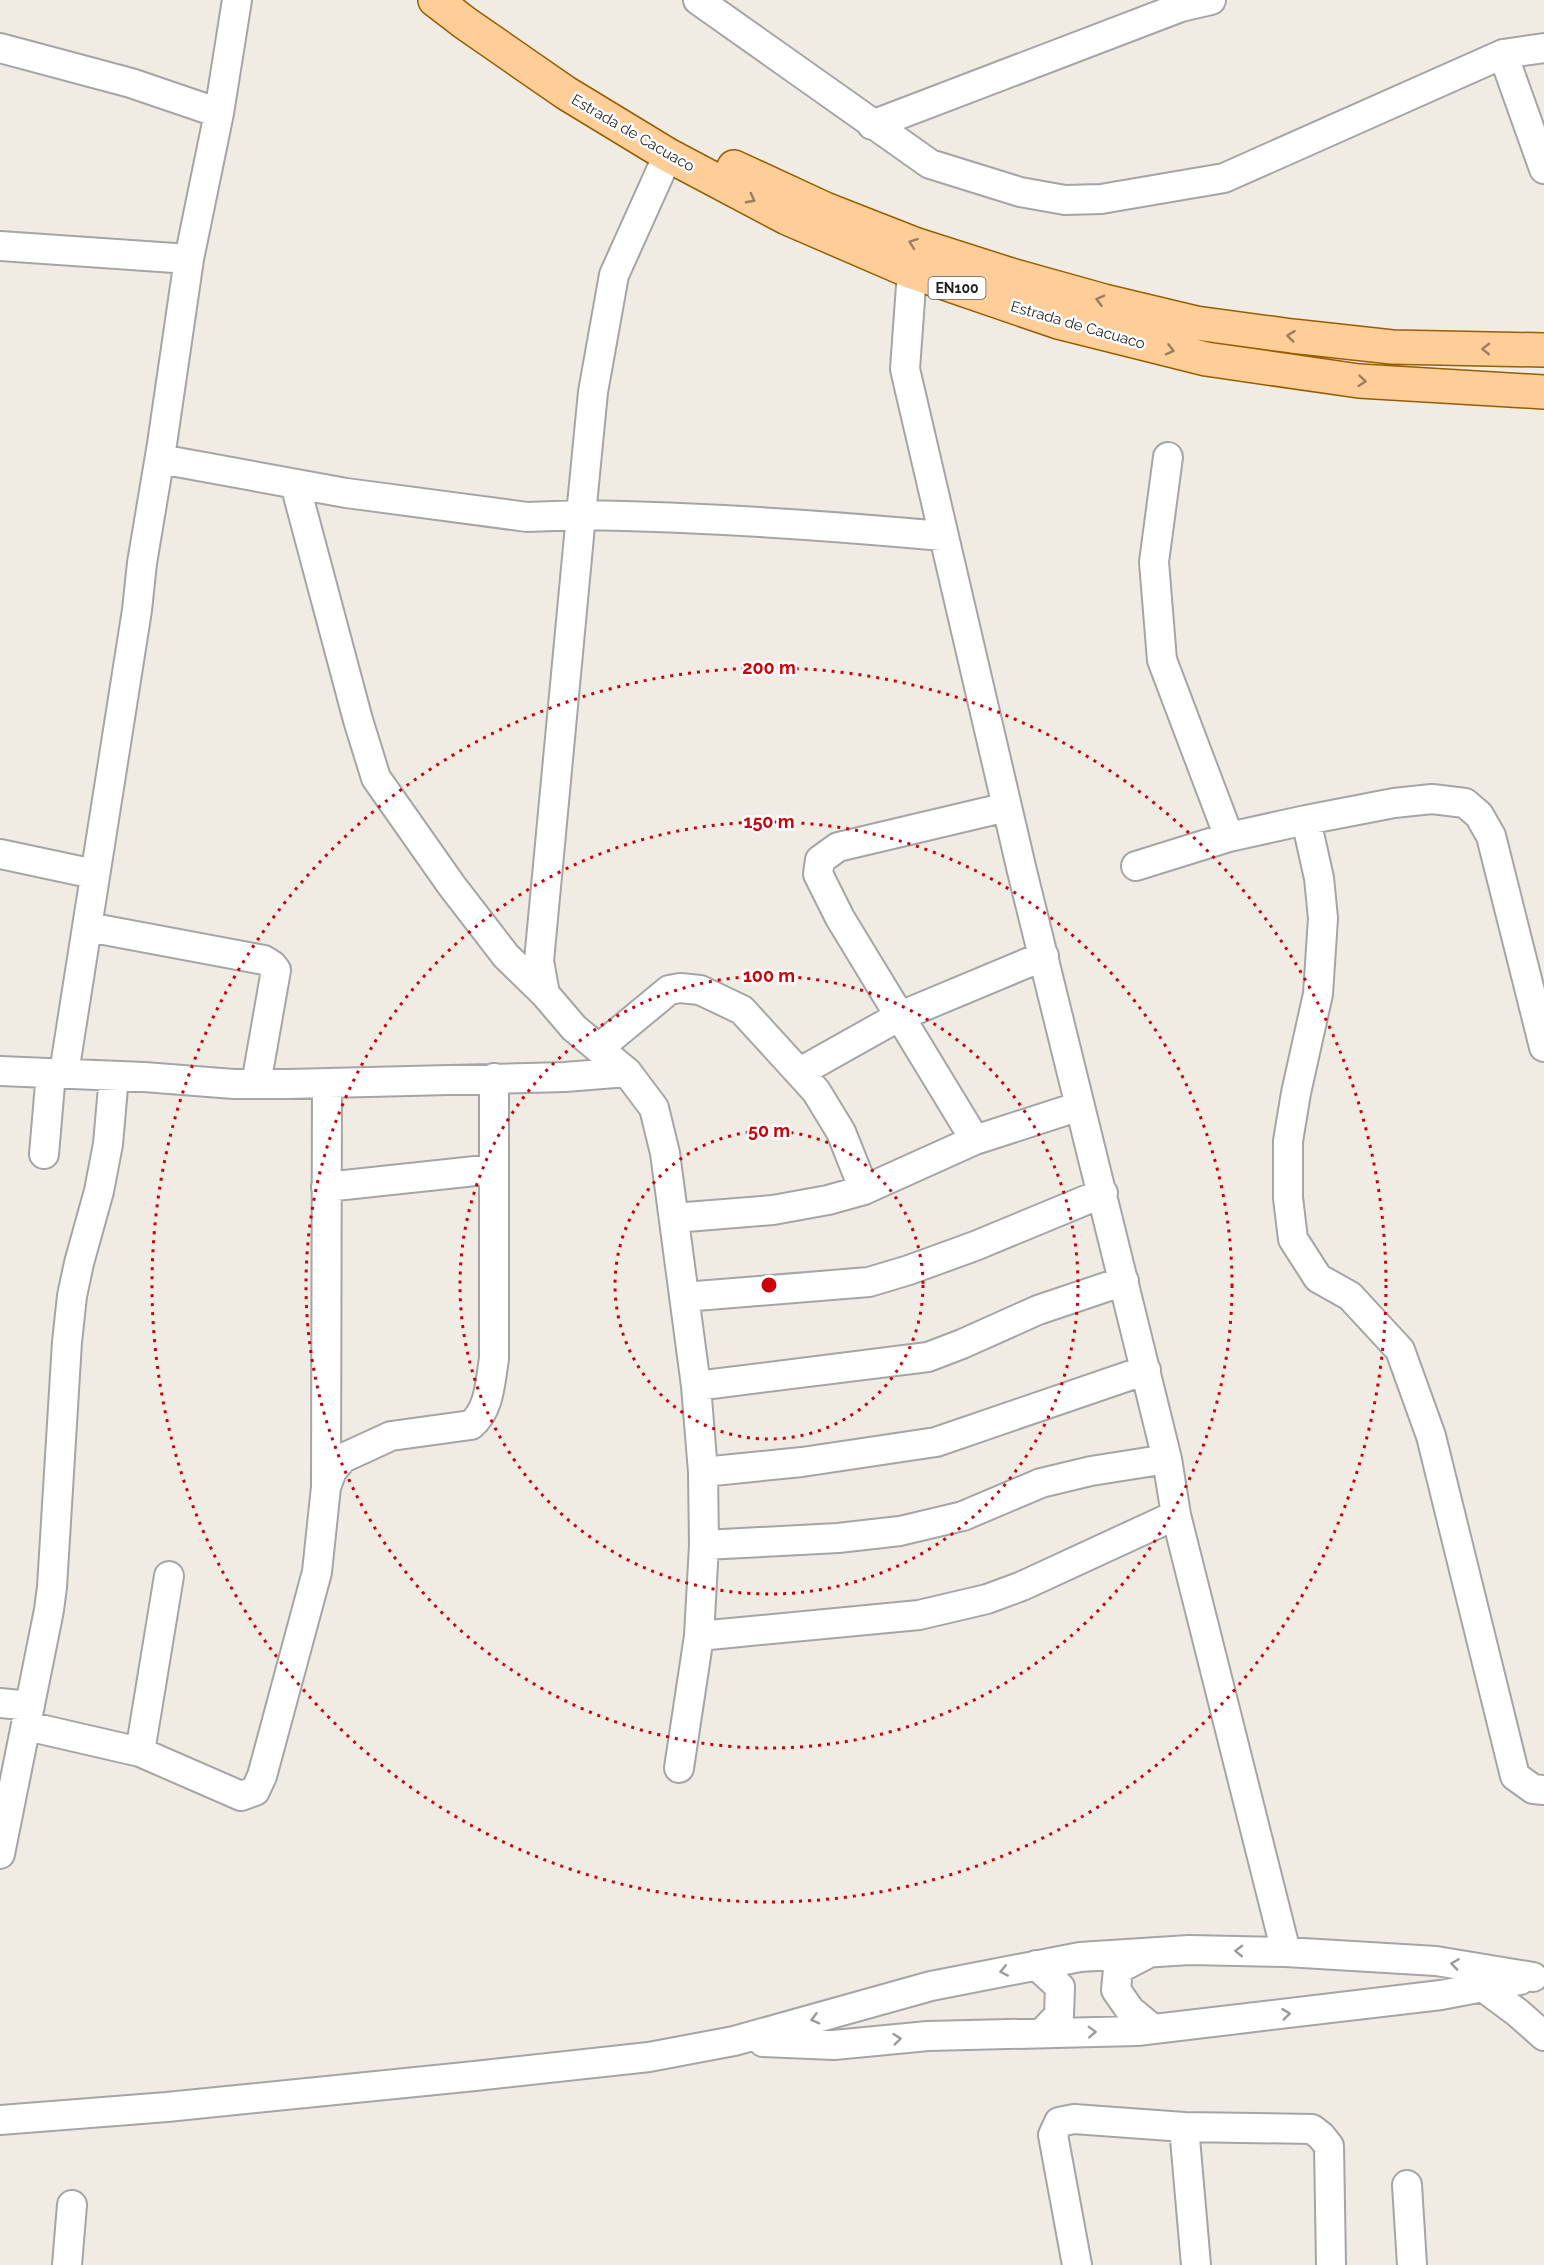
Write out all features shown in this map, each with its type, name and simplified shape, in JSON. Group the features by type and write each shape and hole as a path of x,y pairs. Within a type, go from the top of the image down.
{"main road":[{"name":"Estrada de Cacuaco","path":"435,0 566,93 668,155 787,218 912,272 1058,322 1206,359 1359,381 1544,392"},
{"name":"Estrada de Cacuaco","path":"469,0 566,69 642,116 730,165 825,209 938,252 1104,302 1196,323 1392,347 1544,350"}],"street":[{"path":"44,1154 88,927 94,874 160,459 189,259 219,112 237,0"},
{"path":"698,0 930,164 1020,192 1065,200 1101,199 1224,178 1503,54 1544,48"},
{"path":"872,125 1181,7 1211,0"},
{"path":"0,48 121,80 219,112"},
{"path":"1503,54 1544,169"},
{"path":"545,994 539,961 593,392 614,275 668,155"},
{"path":"0,246 189,259"},
{"path":"912,272 905,369 942,536 1146,1370 1167,1459 1176,1515 1286,1952"},
{"path":"1168,457 1155,562 1162,660 1229,837"},
{"path":"160,459 346,493 527,517 581,515 688,517 814,524 942,536"},
{"path":"295,484 358,720 376,778 452,886 506,956 545,994 574,1028 627,1072 654,1108 674,1218 696,1386 704,1472 704,1545 699,1636 679,1768"},
{"path":"1136,866 1229,837 1394,803 1432,799 1466,803 1479,815 1491,836 1544,1047"},
{"path":"975,1140 898,1017 840,918 818,874 820,860 838,847 1007,807"},
{"path":"1306,820 1319,878 1323,929 1318,994 1288,1141 1288,1198 1293,1239 1318,1278 1350,1296 1400,1350 1431,1436 1515,1776 1533,1789 1544,1790"},
{"path":"0,854 94,874"},
{"path":"88,927 264,960 272,965 276,970 256,1084"},
{"path":"800,1072 898,1017 1044,956"},
{"path":"599,1048 669,990 680,988 700,990 742,1010 816,1090 841,1132 864,1190"},
{"path":"0,1071 256,1084 564,1077 627,1072"},
{"path":"0,1854 52,1587 67,1342 72,1296 99,1191 108,1144 114,1076"},
{"path":"326,1487 332,1471 343,1458 391,1436 471,1425 479,1418 486,1405 494,1359 494,1078"},
{"path":"0,1703 28,1716 140,1752 241,1796 255,1791 262,1776 317,1572 326,1487 327,1084"},
{"path":"674,1218 800,1206 864,1190 975,1140 1080,1106"},
{"path":"326,1187 494,1169"},
{"path":"684,1297 869,1282 975,1246 1103,1193"},
{"path":"696,1386 928,1357 1038,1310 1124,1281"},
{"path":"704,1472 802,1462 936,1442 1146,1370"},
{"path":"704,1545 838,1538 900,1531 963,1516 1041,1484 1090,1471 1167,1459"},
{"path":"699,1636 919,1615 987,1599 1022,1586 1176,1515"},
{"path":"140,1752 169,1576"},
{"path":"0,2120 167,2107 649,2056 734,2041 931,1986 1080,1957 1189,1950 1286,1952 1436,1961 1539,1977"},
{"path":"1149,1953 1118,1969 1116,1990 1130,2010 1153,2029"},
{"path":"1036,1965 1060,1987 1059,2015 1042,2033"},
{"path":"734,2041 834,2045 928,2036 1153,2029 1441,1995 1539,1977"},
{"path":"1483,1987 1544,2036"},
{"path":"1077,2265 1053,2135 1059,2122 1074,2119 1184,2127 1312,2129 1329,2146 1331,2265"},
{"path":"1184,2127 1196,2265"},
{"path":"1407,2185 1412,2265"},
{"path":"67,2265 72,2205"}]}
